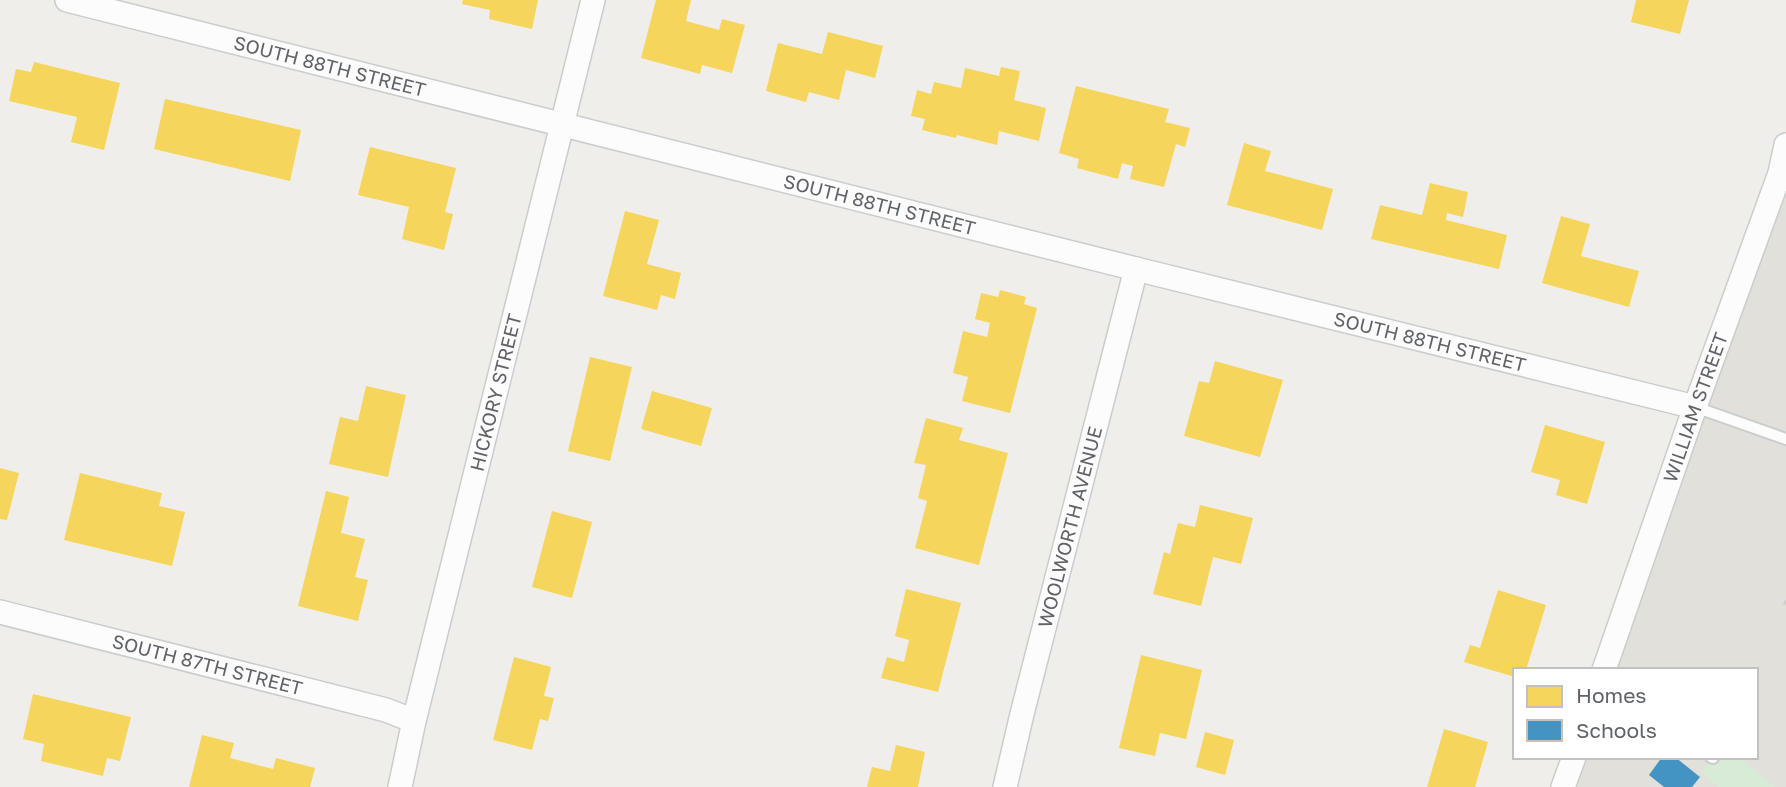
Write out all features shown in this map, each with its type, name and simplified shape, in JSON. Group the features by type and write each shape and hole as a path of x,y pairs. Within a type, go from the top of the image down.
{"street":[{"name":"SOUTH 88TH STREET","path":"67,0 1136,270 1695,407"},
{"name":"HICKORY STREET","path":"400,787 414,721 593,0"},
{"name":"WILLIAM STREET","path":"1605,668 1695,407 1776,185 1786,145"},
{"name":"WOOLWORTH AVENUE","path":"1005,787 1136,270"},
{"name":"SOUTH 87TH STREET","path":"0,612 386,710 414,721"},
{"path":"1563,787 1573,759"}],"lane":[{"path":"1695,407 1786,439"}],"shaded area":[{"path":"1786,145 1786,787 1563,787 1573,759 1758,759 1758,668 1605,668"}],"green space":[{"path":"1711,759 1741,759 1775,787 1718,787 1701,772"}],"building: Homes":[{"path":"463,0 538,0 532,29 489,19 490,10 462,4"},
{"path":"656,0 691,0 686,21 719,30 722,19 745,25 732,73 702,65 700,74 641,58"},
{"path":"1636,0 1689,0 1680,34 1631,22"},
{"path":"828,32 883,46 875,78 846,70 839,100 809,92 806,102 766,91 778,43 822,54"},
{"path":"34,62 120,83 104,150 71,142 77,117 9,101 16,69 31,72"},
{"path":"1001,67 1020,71 1014,100 1046,108 1039,141 999,131 997,145 957,135 956,138 922,130 925,119 911,116 917,90 931,94 934,82 961,88 965,68 999,76"},
{"path":"1076,86 1169,109 1165,122 1190,128 1185,147 1176,144 1164,187 1130,179 1133,166 1122,163 1118,179 1077,168 1079,159 1059,153"},
{"path":"165,99 301,130 290,181 154,149"},
{"path":"1244,143 1271,151 1265,171 1333,189 1322,230 1227,205"},
{"path":"370,147 456,168 445,212 453,214 444,250 402,239 409,207 358,195"},
{"path":"1430,183 1468,192 1463,217 1447,213 1446,220 1507,235 1499,269 1371,239 1380,205 1422,215"},
{"path":"625,211 659,220 647,264 681,273 675,299 661,295 657,310 603,296"},
{"path":"1561,216 1590,224 1581,256 1639,271 1629,307 1542,283"},
{"path":"1000,290 1026,297 1024,304 1037,308 1010,413 962,401 968,377 953,373 963,331 987,337 990,323 975,319 981,293 998,297"},
{"path":"590,357 632,367 610,461 568,451"},
{"path":"1215,361 1283,380 1260,457 1184,436 1199,381 1209,383"},
{"path":"366,386 406,395 388,477 329,464 340,417 358,421"},
{"path":"652,391 712,408 701,446 641,429"},
{"path":"926,418 963,428 959,440 1008,453 979,565 915,548 927,501 918,498 926,465 914,463"},
{"path":"1545,425 1605,442 1587,504 1556,495 1560,480 1531,472"},
{"path":"0,468 19,473 7,520 0,519"},
{"path":"80,473 162,493 159,506 185,512 172,566 64,540"},
{"path":"326,491 349,497 341,533 365,539 355,577 368,580 358,621 298,606"},
{"path":"1200,505 1253,518 1241,564 1213,557 1201,606 1153,594 1164,552 1170,554 1178,523 1195,527"},
{"path":"552,511 592,522 572,598 532,587"},
{"path":"906,589 961,603 938,692 881,678 887,657 904,662 909,640 895,636"},
{"path":"1498,590 1546,605 1527,668 1513,668 1513,676 1464,662 1470,645 1480,648"},
{"path":"1141,655 1202,670 1186,739 1160,733 1155,756 1119,748"},
{"path":"514,657 551,667 544,696 554,698 548,721 540,719 532,750 493,740"},
{"path":"33,694 131,717 120,761 107,758 103,776 41,761 44,744 23,739"},
{"path":"1444,729 1488,742 1475,787 1427,787"},
{"path":"1205,732 1234,740 1225,775 1196,767"},
{"path":"202,735 234,743 230,758 273,769 276,758 315,768 310,787 189,787"},
{"path":"896,745 925,752 918,787 867,787 872,767 890,771"}],"building: Schools":[{"path":"1661,759 1678,759 1700,777 1692,787 1664,787 1649,775"}]}
